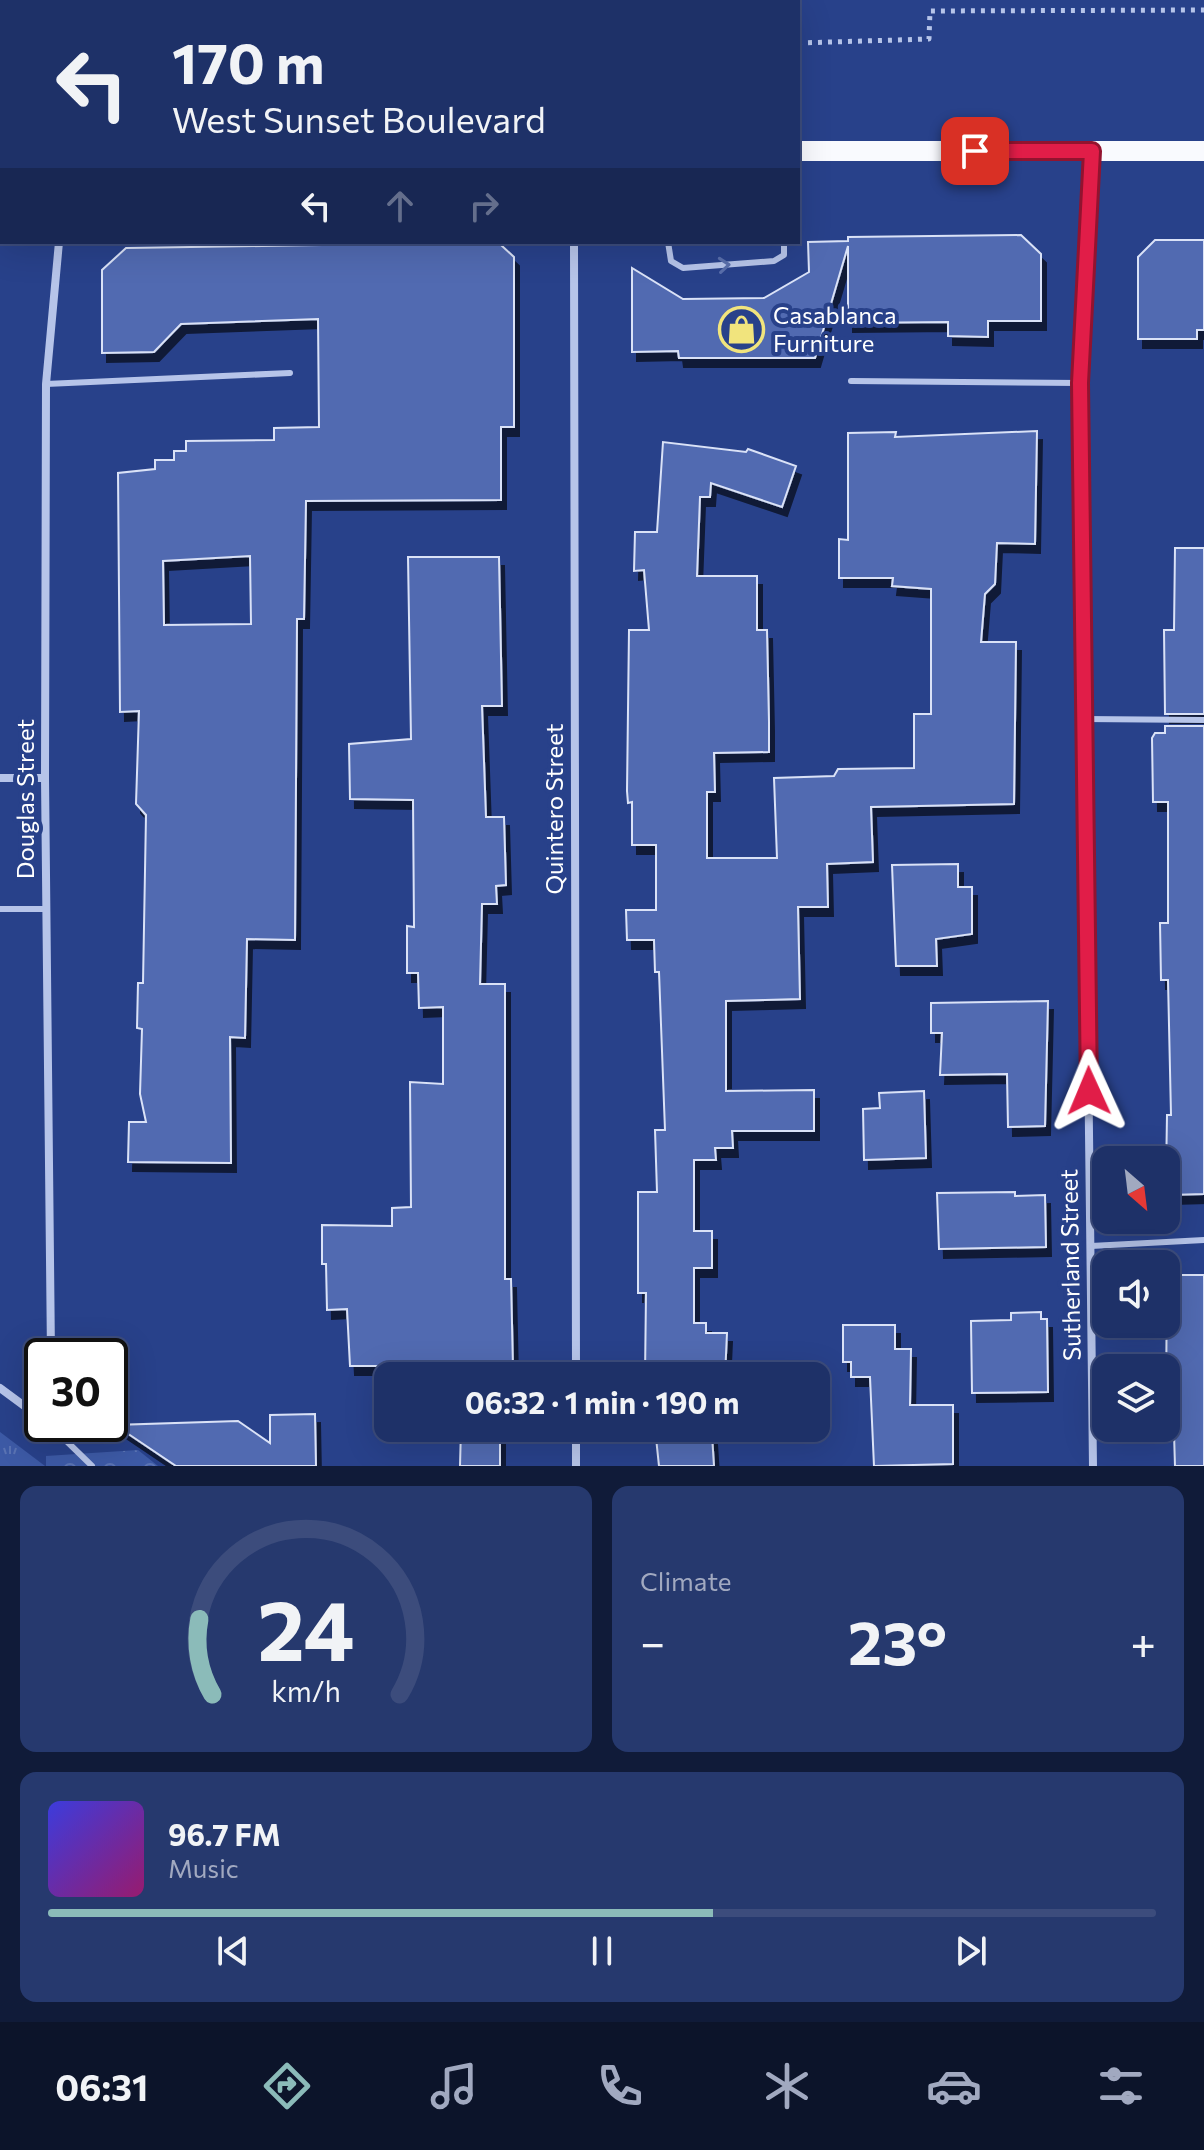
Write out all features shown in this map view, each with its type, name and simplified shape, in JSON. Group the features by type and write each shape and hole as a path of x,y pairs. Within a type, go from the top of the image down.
{"main road":[{"path":"800,151 1204,151"}],"street":[{"name":"Sutherland Street","path":"1092,151 1080,383 1093,1466"},
{"name":"Douglas Street","path":"51,1338 45,778 46,384 59,244"},
{"name":"Quintero Street","path":"574,244 576,1362"},
{"path":"0,778 45,778"},
{"path":"0,1388 24,1406"},
{"path":"576,1442 576,1466"}],"lane":[{"path":"668,244 671,261 683,268 774,261 784,255 784,244"},
{"path":"46,384 290,373"},
{"path":"851,381 1080,383"},
{"path":"1084,719 1204,720"},
{"path":"0,909 47,909"},
{"path":"1091,1246 1204,1240"},
{"path":"68,1442 92,1466"}],"path":[{"path":"800,43 929,39 930,11 1204,10"}],"green space":[{"path":"0,1432 45,1466 0,1466"},
{"path":"138,1450 158,1466 46,1466 46,1456"}],"building":[{"path":"1021,235 1041,254 1041,321 988,321 988,337 948,336 948,322 848,323 848,246 815,358 679,358 678,351 632,352 632,268 683,299 764,298 809,272 808,242 848,241 848,237"},
{"path":"1155,240 1204,240 1204,330 1197,330 1197,339 1138,339 1138,257"},
{"path":"501,245 514,257 514,427 501,427 501,500 306,501 304,619 297,619 295,940 247,939 245,1038 230,1037 231,1163 128,1162 129,1122 146,1122 140,1094 142,1029 137,1028 138,983 143,983 146,815 136,804 139,711 120,712 118,473 155,469 155,460 174,460 174,451 186,451 186,441 274,440 274,428 319,427 318,319 181,324 154,352 102,353 102,270 126,248","holes":["250,556 251,624 164,625 163,561"]},
{"path":"1037,431 1035,544 997,543 995,584 985,594 981,642 1016,642 1014,804 871,807 873,862 827,864 828,907 798,907 800,999 726,1001 726,1091 814,1090 814,1131 732,1131 733,1148 715,1148 716,1160 694,1160 694,1231 712,1231 712,1268 694,1268 694,1323 706,1323 706,1333 727,1333 726,1362 645,1362 646,1293 638,1293 638,1192 657,1192 655,1130 665,1130 659,972 655,972 654,940 627,940 626,910 656,910 656,845 632,845 632,802 628,803 627,791 629,630 649,630 644,570 634,571 635,532 657,532 663,442 746,452 748,449 796,466 782,507 711,483 710,497 700,497 697,576 757,576 757,630 767,630 769,722 769,752 714,753 715,792 707,792 707,858 777,858 774,778 834,776 838,769 914,768 914,714 931,714 931,589 892,586 893,578 839,578 839,539 848,540 848,433 896,432 895,437"},
{"path":"1175,548 1204,548 1204,714 1165,714 1164,630 1174,630"},
{"path":"408,557 499,557 502,706 482,706 486,817 504,817 506,885 496,886 497,904 482,904 480,984 505,984 505,1279 511,1279 513,1362 374,1362 374,1366 350,1366 347,1309 327,1310 322,1225 392,1226 392,1208 411,1207 410,1082 443,1084 443,1007 419,1008 418,973 407,973 407,926 414,927 413,800 350,799 349,744 411,739"},
{"path":"1165,726 1204,726 1204,1194 1180,1195 1180,1146 1166,1146 1167,1115 1171,1115 1168,980 1161,980 1160,923 1168,923 1168,802 1153,802 1152,738 1155,733 1165,733"},
{"path":"958,864 958,887 972,887 972,934 936,939 937,966 896,966 892,865"},
{"path":"1048,1001 1045,1126 1008,1127 1007,1074 940,1075 942,1033 931,1033 931,1003"},
{"path":"924,1091 926,1158 864,1160 863,1109 880,1108 879,1093"},
{"path":"1015,1192 1015,1196 1045,1195 1046,1247 939,1249 937,1193"},
{"path":"1180,1275 1204,1275 1204,1466 1175,1466 1174,1442 1180,1442 1180,1354 1166,1354 1166,1338 1180,1338"},
{"path":"1041,1312 1041,1319 1047,1319 1048,1392 972,1393 971,1321 1011,1320 1011,1313"},
{"path":"843,1325 895,1325 895,1349 911,1349 910,1405 953,1405 953,1464 874,1466 870,1377 851,1377 851,1362 843,1362"},
{"path":"315,1414 316,1466 176,1466 128,1434 128,1425 238,1421 270,1443 270,1415"},
{"path":"461,1442 500,1442 500,1466 460,1466"},
{"path":"656,1442 712,1442 714,1466 659,1466"}],"place":[{"name":"Casablanca Furniture","path":"742,330"}],"route":[{"path":"975,151 1092,151 1091,217 1080,383 1089,1091"}]}
